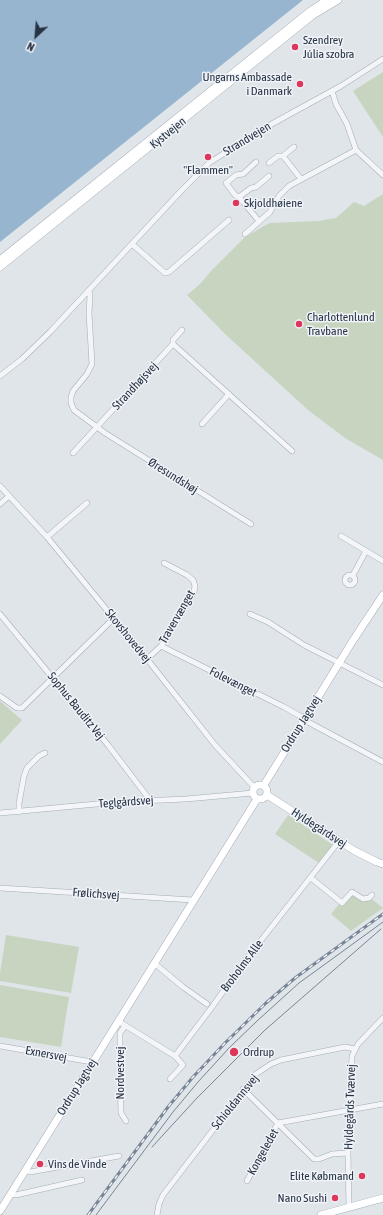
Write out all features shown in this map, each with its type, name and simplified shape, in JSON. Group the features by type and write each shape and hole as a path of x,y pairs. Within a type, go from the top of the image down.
{"street":[{"name":"Kystvejen","path":"0,260 309,12 327,0"},
{"name":"Kystvejen","path":"0,267 313,16 338,0"},
{"name":"Strandvejen","path":"0,376 22,359 50,332 181,191 209,163 266,128 332,91 383,59"},
{"path":"332,91 336,104 347,124 352,143 356,150 383,175"},
{"path":"269,163 278,156 283,156 294,147"},
{"path":"245,234 270,212 279,196 289,186 356,150"},
{"path":"283,156 301,179"},
{"path":"256,162 243,174 236,174 226,183 235,195 239,196 259,221"},
{"path":"239,196 251,188 256,187 269,176"},
{"path":"132,244 165,273 169,272 229,220"},
{"name":"Øresundshøj","path":"89,291 90,296 88,313 92,364 87,374 73,391 71,403 74,410 96,427 251,524"},
{"name":"Strandhøjsvej","path":"96,427 173,344 173,340 182,330"},
{"path":"173,344 292,451"},
{"path":"202,424 229,394"},
{"path":"73,453 96,427"},
{"name":"Skovshovedvej","path":"0,486 47,537 255,793"},
{"path":"0,504 9,496"},
{"path":"47,537 87,503"},
{"path":"341,536 383,561"},
{"path":"353,575 366,551"},
{"name":"Travervænget","path":"147,659 161,646 194,592 195,586 193,580 187,574 164,563"},
{"name":"Ordrup Jagtvej","path":"264,785 304,719 380,603 383,594"},
{"name":"Sophus Bauditz Vej","path":"0,614 150,800"},
{"path":"250,614 268,622 291,638 383,685"},
{"path":"0,696 19,709 114,618"},
{"name":"Folevænget","path":"161,646 284,707 383,762"},
{"path":"19,812 19,803 27,768 39,756 45,753"},
{"path":"260,784 264,785 267,790 267,795 263,799 255,793 260,784"},
{"name":"Ordrup Jagtvej","path":"0,1211 193,900 255,793"},
{"name":"Teglgårdsvej","path":"0,813 150,800 186,799 255,793"},
{"name":"Hyldegårdsvej","path":"267,795 355,851 383,864"},
{"name":"Broholms Alle","path":"175,1056 244,962 339,841"},
{"name":"Hyldegårdsvej","path":"371,858 383,860"},
{"path":"311,878 342,903 352,892 363,899 369,898 372,895"},
{"name":"Frølichsvej","path":"0,888 193,900"},
{"path":"154,963 183,987 207,1004"},
{"name":"Hyldegårds Tværvej","path":"349,1211 348,1153 351,1063 355,1049 383,1018"},
{"path":"118,1021 175,1056 183,1065 170,1079"},
{"name":"Nordvestvej","path":"125,1026 120,1033 120,1070 121,1113 126,1121"},
{"name":"Exnersvej","path":"0,1046 92,1062"},
{"name":"Schioldannsvej","path":"157,1215 159,1204 163,1196 243,1089 256,1074 271,1064 281,1060 345,1048 355,1049"},
{"path":"243,1089 314,1159 332,1154 348,1153"},
{"name":"Kongeledet","path":"246,1181 278,1123 383,1104"},
{"path":"25,1170 30,1172 119,1156"},
{"path":"10,1194 16,1195 82,1180"},
{"path":"321,1215 349,1211 383,1198"}],"green space":[{"path":"383,72 383,137 353,91"},
{"name":"Charlottenlund Travbane","path":"383,194 383,460 345,438 308,410 225,334 187,295 200,284 244,238 262,227 270,223 319,221 336,218 354,202 364,206"},
{"path":"0,701 22,720 0,744"},
{"path":"288,815 333,845 319,863 275,834"},
{"path":"351,889 364,898 367,895 383,908 351,931 331,914"},
{"path":"6,935 79,947 71,993 0,981"},
{"path":"0,985 69,997 61,1047 0,1037"}],"water":[{"path":"0,0 303,0 0,242"}],"tram line":[{"path":"96,1215 173,1112 229,1048 299,983 383,922"},
{"path":"152,1147 197,1098 265,1030 381,929"}],"railway":[{"path":"88,1215 168,1107 193,1077 225,1043 266,1003 295,978 383,914"}],"place":[{"name":"Szendrey Júlia szobra","path":"295,47"},
{"name":"Ungarns Ambassade i Danmark","path":"300,84"},
{"name":"\"Flammen\"","path":"208,157"},
{"name":"Skjoldhøiene","path":"236,203"},
{"name":"Charlottenlund Travbane","path":"299,324"},
{"name":"Ordrup","path":"234,1052"},
{"name":"Vins de Vinde","path":"40,1164"},
{"name":"Elite Købmand","path":"362,1176"},
{"name":"Nano Sushi","path":"335,1198"}]}
